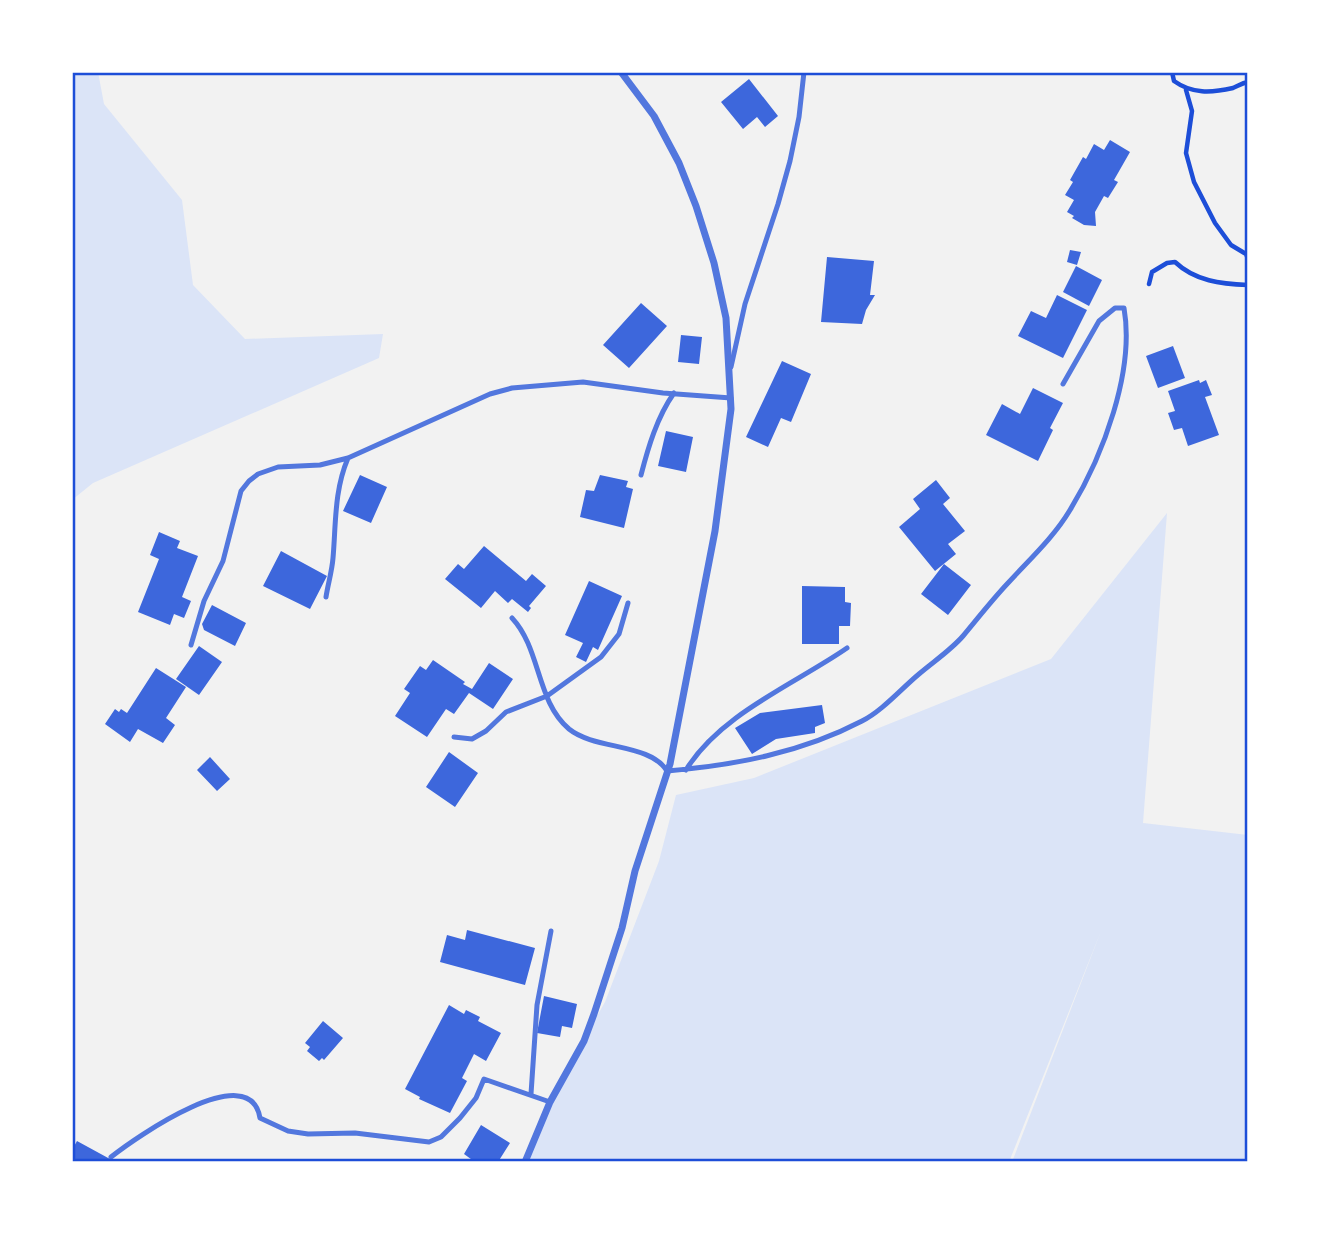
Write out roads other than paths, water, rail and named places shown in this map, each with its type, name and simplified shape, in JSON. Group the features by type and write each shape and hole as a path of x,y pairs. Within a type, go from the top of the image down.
{"street":[{"path":"525,1162 550,1102 584,1041 594,1014 667,771 715,531 731,409 726,318 714,263 696,206 654,116 621,72"}],"lane":[{"path":"730,370 745,304 779,204 790,161 804,72"},
{"path":"512,618 529,644 547,696 559,718 569,729 585,738 650,756 660,762 667,771 686,770 812,745 865,720 961,638 989,603 1052,536 1083,487 1102,445 1116,401 1128,331 1124,308 1115,308 1099,321 1063,384"},
{"path":"191,645 204,601 223,561 242,491 258,474 278,467 320,465 348,458 490,394 512,388 583,382 730,398"},
{"path":"641,475 648,448 674,393"},
{"path":"326,597 333,560 335,509 348,458"},
{"path":"454,737 472,739 486,731 506,712 547,696 601,657 619,634 628,603"},
{"path":"686,770 706,743 736,718 847,648"},
{"path":"531,1094 537,1005 551,932"},
{"path":"111,1157 133,1140 172,1118 195,1106 230,1094 246,1097 254,1103 260,1118 288,1131 308,1134 355,1133 429,1142 441,1137 460,1118 476,1098 484,1079 550,1102"}]}
